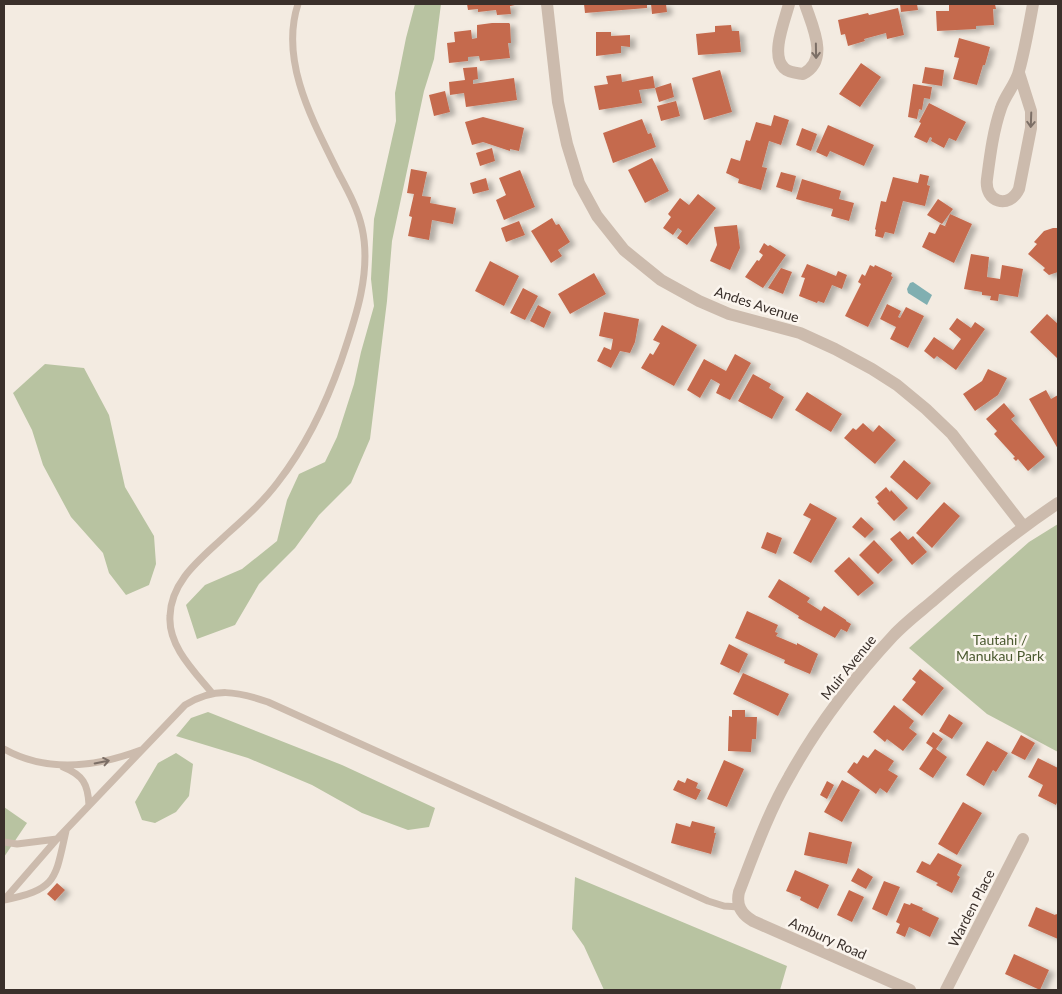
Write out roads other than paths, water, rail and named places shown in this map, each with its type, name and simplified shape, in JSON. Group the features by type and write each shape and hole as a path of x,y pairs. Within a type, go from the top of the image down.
{"street":[{"name":"Andes Avenue","path":"546,4 558,102 566,144 579,183 597,216 624,250 661,280 699,301 730,314 800,333 835,348 897,386 926,409 952,434 1023,526"},
{"path":"790,4 778,48 779,60 785,69 803,74 814,66 818,47 805,4"},
{"path":"1019,73 1031,111 1030,128 1019,189 1016,196 1008,201 1001,201 994,199 988,194 987,181 996,123 1002,106 1019,73 1033,4"},
{"name":"Muir Avenue","path":"739,908 739,892 766,822 789,777 823,722 858,676 894,635 978,561 1023,526 1058,503"},
{"name":"Warden Place","path":"946,990 1023,839"},
{"name":"Ambury Road","path":"739,908 746,918 910,990"}],"lane":[{"path":"212,693 185,659 171,631 169,618 175,592 198,560 258,505 277,483 312,430 328,394 351,331 365,266 362,228 356,211 320,135 296,72 292,33 298,4"},
{"path":"66,828 56,871 47,884 35,892 4,900 66,828 185,705 199,697 212,693 237,693 268,702 708,901 739,908"},
{"path":"4,749 34,762 61,766 120,758 144,748"},
{"path":"61,766 82,778 89,794 89,804"},
{"path":"4,842 25,844 57,839"}],"water":[{"path":"913,282 932,295 927,305 908,293 907,289 910,283"}],"park label":[{"name":"Tautahi / Manukau Park","path":"1000,648"}]}
